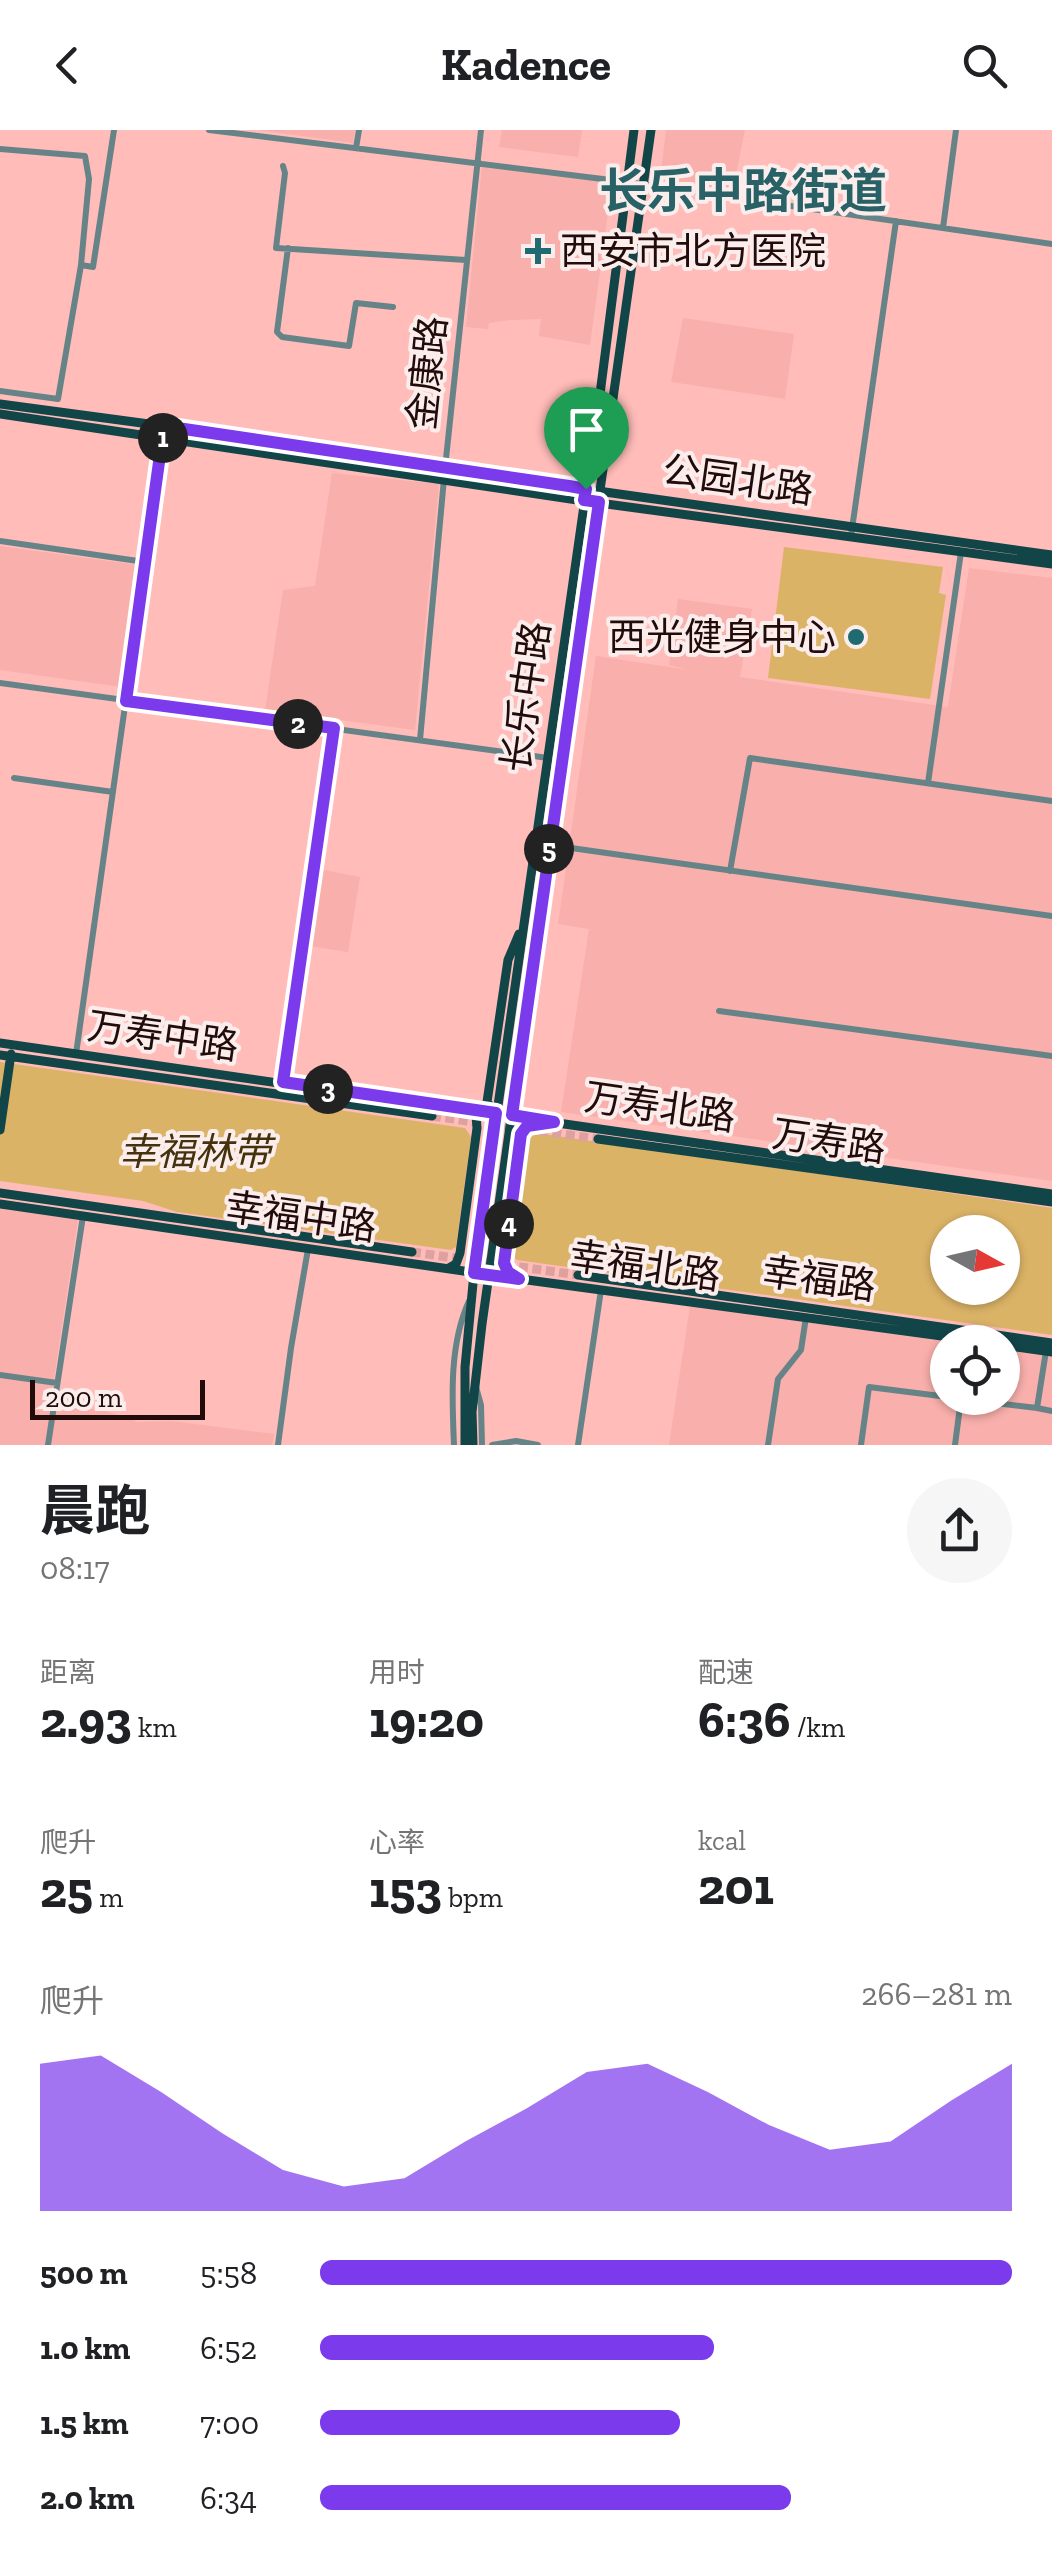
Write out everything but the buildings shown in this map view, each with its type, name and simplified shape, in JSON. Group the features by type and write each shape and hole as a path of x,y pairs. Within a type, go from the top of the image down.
{"main road":[{"name":"长乐中路","path":"464,1445 465,1367 474,1273 634,130"},
{"name":"长乐中路","path":"473,1445 472,1412 489,1275 651,130"},
{"name":"公园北路","path":"0,404 445,473 586,489 600,497"},
{"name":"公园北路","path":"0,414 164,431"},
{"name":"公园北路","path":"445,473 584,500 600,497 1052,555"},
{"name":"公园北路","path":"852,531 1052,564"},
{"path":"529,886 544,888"},
{"name":"万寿中路","path":"0,1043 496,1113"},
{"path":"0,1130 5,1056 12,1045"},
{"path":"5,1056 432,1116"},
{"path":"134,1062 200,1083"},
{"path":"447,1269 458,1260 478,1128 476,1116 464,1108"},
{"name":"万寿北路","path":"496,1113 1052,1194"},
{"path":"519,1279 508,1272 504,1263 521,1134 527,1126 554,1122"},
{"name":"万寿路","path":"598,1139 1052,1202"},
{"path":"0,1193 412,1252"},
{"name":"幸福中路","path":"0,1204 474,1273"},
{"name":"幸福北路","path":"474,1273 930,1335"},
{"name":"幸福路","path":"578,1276 1050,1348"},
{"path":"1020,1346 1050,1348"}],"street":[{"path":"82,265 93,266 114,130"},
{"path":"209,130 643,184 1052,244"},
{"path":"356,148 359,130"},
{"name":"金康路","path":"420,740 481,130"},
{"path":"942,228 956,130"},
{"path":"0,149 85,156 89,179 82,265 58,399 0,391"},
{"path":"283,166 276,248 466,260"},
{"path":"852,531 896,221"},
{"path":"288,248 277,332 282,337 349,346 356,303 393,307"},
{"path":"76,1054 164,431"},
{"path":"0,541 145,562"},
{"path":"928,783 961,551"},
{"path":"0,683 548,758"},
{"path":"283,1082 334,728"},
{"path":"730,871 750,758 1052,801"},
{"path":"14,778 113,792"},
{"path":"550,846 1052,916"},
{"path":"719,1012 1052,1056"},
{"path":"48,1445 83,1216"},
{"path":"278,1445 308,1248"},
{"path":"578,1445 601,1290"},
{"path":"454,1445 458,1336 460,1320 472,1295"},
{"path":"768,1445 778,1379 800,1350 806,1318"},
{"path":"1037,1408 1050,1348"},
{"path":"0,1375 57,1383"},
{"path":"476,1386 481,1405 482,1445"},
{"path":"861,1445 869,1386 930,1394"},
{"path":"1020,1406 1052,1411"},
{"path":"955,1445 960,1415"},
{"path":"492,1445 516,1441 538,1445"}],"shaded area":[{"path":"258,130 355,130 353,143"},
{"path":"502,130 582,130 578,157 499,147"},
{"path":"666,130 745,130 733,189 660,180"},
{"name":"西安市北方医院","path":"482,165 612,183 590,345 539,336 541,319 489,323 488,329 466,327"},
{"path":"683,318 794,334 785,399 671,382"},
{"path":"332,473 439,484 415,730 265,710 283,590 315,586"},
{"path":"0,546 138,565 122,687 0,670"},
{"path":"969,568 1052,578 1052,1181 561,1112 589,929 558,924 596,656 689,670 669,665 678,599 752,609 740,677 948,707"},
{"path":"319,869 360,877 348,952 309,946"},
{"path":"0,1209 78,1219 50,1405 103,1410 138,1422 171,1421 274,1434 272,1445 0,1445"},
{"path":"690,1306 930,1339 930,1415 1020,1415 1020,1352 1052,1357 1052,1445 669,1445"}],"green space":[{"name":"西光健身中心","path":"784,547 943,567 939,593 946,595 930,699 768,678"},
{"name":"幸福林带","path":"0,1062 465,1128 471,1137 456,1247 451,1250 177,1212 143,1201 0,1181"},
{"path":"536,1133 1052,1208 1052,1335 1020,1331 1020,1325 981,1325 517,1260 511,1255 528,1140"}],"tunnel":[{"path":"432,1116 598,1139"},
{"path":"412,1252 578,1275"}],"place":[{"name":"西安市北方医院","path":"538,251"},
{"name":"西光健身中心","path":"856,637"}],"district":[{"name":"长乐中路街道","path":"743,191"}],"route":[{"path":"164,426 586,489 584,500 599,502 512,1115 554,1122 527,1126 521,1134 504,1263 508,1272 519,1279 474,1273 496,1113 283,1082 334,728 126,701 164,426"}]}
